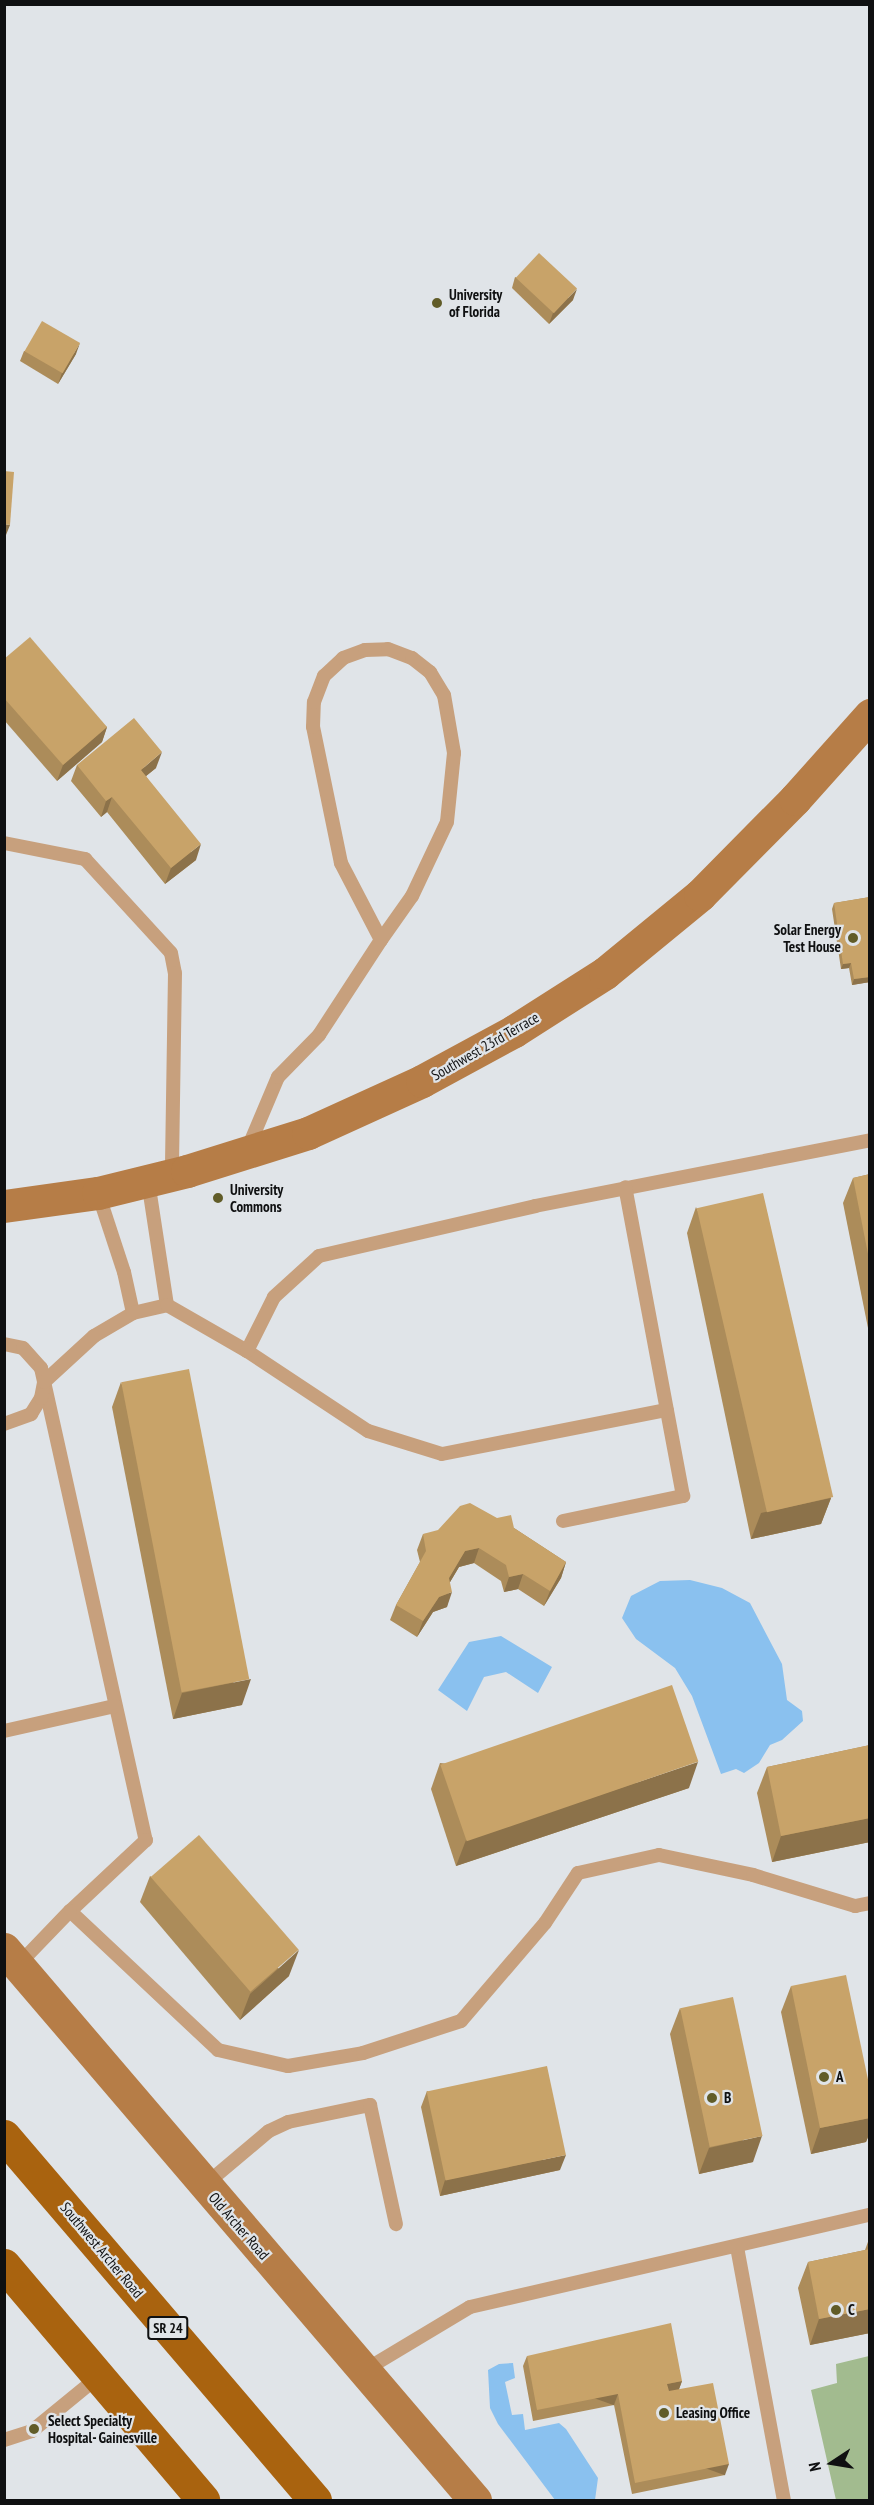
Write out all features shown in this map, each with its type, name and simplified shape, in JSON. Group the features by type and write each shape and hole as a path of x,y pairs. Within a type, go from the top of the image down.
{"main road":[{"name":"Southwest Archer Road","path":"4,2136 315,2500"},
{"path":"4,2265 202,2500"}],"street":[{"name":"Southwest 23rd Terrace","path":"4,1206 98,1193 160,1178 308,1133 423,1081 514,1031 605,973 700,895 795,799 870,715"},
{"name":"Old Archer Road","path":"11,1957 204,2186 475,2500"}],"lane":[{"path":"246,1153 278,1077 319,1035 412,897 447,822 454,753 444,695 430,672 412,658 388,649 365,650 343,658 324,676 314,702 313,727 341,863 381,940"},
{"path":"4,843 85,859 171,953 175,973 160,1178 167,1305"},
{"path":"247,1351 274,1296 319,1256 625,1187 870,1140"},
{"path":"563,1521 684,1496 625,1187"},
{"path":"98,1193 124,1272 133,1313"},
{"path":"4,1424 31,1413 41,1398 44,1382 94,1336 133,1313 167,1305 247,1351 368,1431 442,1454 667,1410"},
{"path":"4,1344 23,1348 33,1357 44,1382 146,1840 70,1911 11,1957"},
{"path":"4,1731 116,1706"},
{"path":"70,1911 218,2050 288,2066 363,2053 461,2021 545,1923 578,1873 659,1855 753,1875 855,1906 870,1903"},
{"path":"204,2186 278,2127 370,2105 396,2224"},
{"path":"365,2370 470,2307 870,2215"},
{"path":"737,2247 784,2500"},
{"path":"4,2440 32,2431 98,2377"}],"green space":[{"path":"869,2356 869,2500 836,2500 811,2390 837,2383 836,2364"}],"water":[{"path":"690,1580 722,1588 750,1603 782,1664 787,1700 802,1711 803,1721 782,1740 770,1745 759,1763 744,1773 736,1769 721,1774 692,1696 675,1668 636,1639 622,1618 631,1596 660,1581"},
{"path":"501,1636 552,1667 538,1693 506,1672 484,1677 467,1711 438,1690 469,1642"},
{"path":"513,2363 515,2378 505,2382 512,2415 523,2414 525,2430 559,2423 566,2429 598,2478 595,2500 555,2500 498,2424 490,2408 488,2370 499,2364"}],"building":[{"path":"539,253 577,288 554,313 516,278"},
{"path":"42,321 80,343 63,373 24,351"},
{"path":"4,471 14,472 10,525 4,524"},
{"path":"4,543 6,543 4,591"},
{"path":"30,637 107,727 63,765 4,698 4,659"},
{"path":"134,718 162,752 141,770 201,844 171,868 112,797 106,801 77,765"},
{"name":"Solar Energy Test House","path":"870,897 870,977 854,979 851,963 843,964 834,903"},
{"path":"870,1174 870,1264 853,1178"},
{"path":"763,1193 833,1497 767,1512 697,1208"},
{"path":"189,1369 249,1679 182,1692 121,1382"},
{"path":"470,1503 497,1518 511,1515 514,1528 566,1562 550,1591 523,1574 509,1577 506,1565 479,1548 465,1551 449,1578 452,1592 439,1597 423,1621 396,1605 426,1551 423,1534 438,1530 460,1506"},
{"path":"672,1685 698,1762 467,1841 440,1765"},
{"path":"870,1745 870,1818 781,1836 767,1767"},
{"path":"199,1835 299,1950 250,1992 151,1877"},
{"name":"A","path":"846,1975 870,2089 870,2118 820,2128 791,1986"},
{"path":"733,1997 763,2136 710,2147 680,2008"},
{"path":"547,2066 566,2155 446,2181 427,2092"},
{"path":"870,2249 870,2309 819,2319 808,2262"},
{"name":"Leasing Office","path":"671,2323 682,2381 667,2384 669,2391 713,2383 729,2464 635,2483 618,2394 537,2410 527,2356"}],"place":[{"name":"University of Florida","path":"437,303"},
{"name":"Solar Energy Test House","path":"853,938"},
{"name":"University Commons","path":"218,1198"},
{"name":"A","path":"824,2077"},
{"name":"B","path":"712,2098"},
{"name":"C","path":"836,2310"},
{"name":"Leasing Office","path":"664,2413"},
{"name":"Select Specialty Hospital- Gainesville","path":"34,2429"}]}
